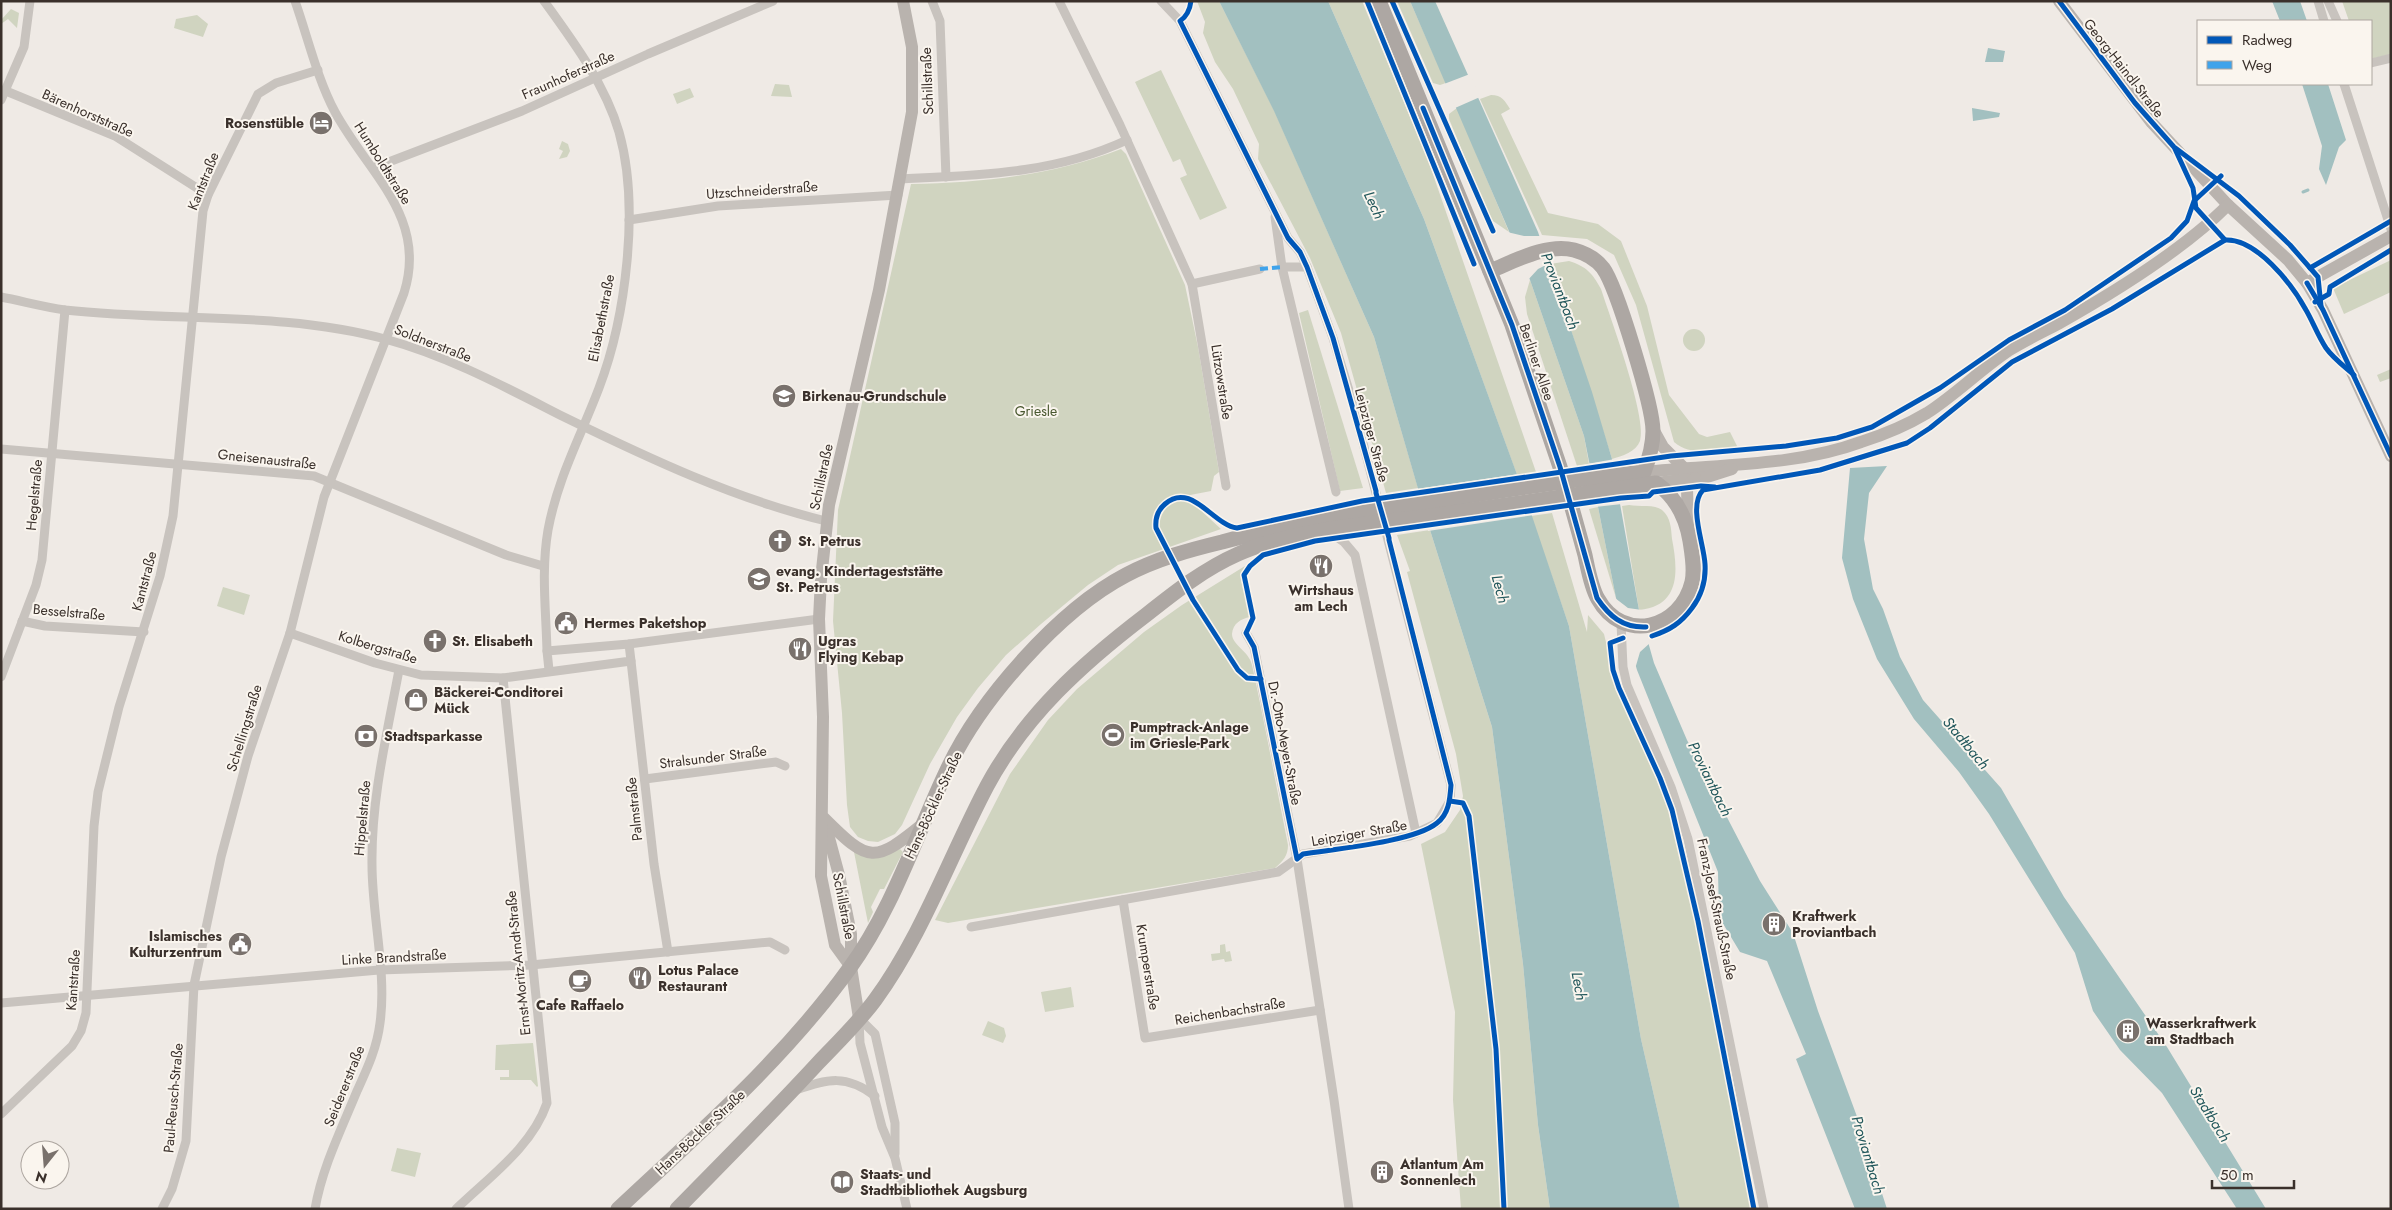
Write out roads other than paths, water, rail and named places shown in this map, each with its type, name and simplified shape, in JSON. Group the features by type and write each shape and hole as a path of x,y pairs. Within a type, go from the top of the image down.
{"main road":[{"name":"Berliner Allee","path":"1379,1 1512,325 1560,467 1596,598 1608,613 1621,623"},
{"path":"1490,271 1517,259 1546,250 1573,250 1591,256 1603,268 1613,287 1642,384 1653,429 1652,447 1644,472 1620,481"},
{"path":"677,1209 793,1090 874,1001 921,921 988,784 1031,719 1066,681 1097,652 1210,567 1259,546 1329,524 1620,481 1656,483 1676,501 1688,529 1693,574 1687,595 1681,604 1665,619 1646,627 1621,623"},
{"name":"Hans-Böckler-Straße","path":"618,1209 752,1082 824,1001 851,967 889,901 949,765 991,698 1031,653 1094,596 1124,576 1164,558 1261,531 1329,524"}],"street":[{"path":"1,100 24,47 30,1"},
{"name":"Humboldtstraße","path":"295,1 318,70 335,112 396,208 410,248 409,277 330,482"},
{"name":"Elisabethstraße","path":"544,1 595,78 619,131 626,160 629,220 621,299 615,332 599,387 560,481 543,566 547,651"},
{"name":"Fraunhoferstraße","path":"372,168 513,115 773,1"},
{"name":"Schillstraße","path":"851,967 835,945 821,876 823,680 819,619 826,521 879,290 901,179 914,97 912,47 903,1"},
{"name":"Schillstraße","path":"932,1 940,22 941,31 946,177"},
{"name":"Lützowstraße","path":"1059,1 1127,140 1192,284 1226,486"},
{"name":"Leipziger Straße","path":"971,927 1278,872 1303,854 1416,834 1437,823 1450,801 1451,785 1352,400 1333,338 1300,252 1288,238 1274,206 1180,21 1161,1"},
{"name":"Georg-Haindl-Straße","path":"2059,1 2135,104 2228,205 2288,260 2307,283 2323,310 2391,456"},
{"path":"2318,1 2324,20"},
{"path":"2328,1 2337,20"},
{"path":"2372,63 2391,58"},
{"name":"Kantstraße","path":"1,1114 72,1046 81,1030 86,1013 94,826 98,792 116,714 144,632 169,539 180,464 201,222 208,195 258,94 276,83 318,70"},
{"path":"2344,85 2391,229"},
{"name":"Bärenhorststraße","path":"6,91 115,136 208,195"},
{"path":"901,179 980,175 1066,163 1096,154 1127,140"},
{"name":"Utzschneiderstraße","path":"629,220 718,206 898,195"},
{"path":"1644,472 1750,464 1831,450 1860,443 1926,413 2008,352 2104,296 2176,249 2205,228 2228,205"},
{"name":"Leipziger Straße","path":"1274,206 1282,267 1336,492"},
{"path":"2307,283 2391,236"},
{"path":"1282,267 1307,268"},
{"path":"1192,284 1260,270"},
{"name":"Soldnerstraße","path":"1,297 65,310 291,324 386,339 480,375 638,453 705,481 826,521"},
{"name":"Hegelstraße","path":"1,677 36,585 43,554 65,310"},
{"path":"1653,429 1663,448 1684,468"},
{"name":"Gneisenaustraße","path":"1,449 300,474 330,482 506,556 543,566"},
{"path":"1656,483 1707,477 1750,464"},
{"path":"1688,529 1687,488 1695,478"},
{"name":"Schellingstraße","path":"194,985 221,857 248,756 290,633 319,513 330,482"},
{"name":"Leipziger Straße","path":"1329,524 1355,555 1416,834"},
{"path":"549,670 547,651 629,644 819,619"},
{"name":"Besselstraße","path":"22,621 45,626 144,632"},
{"name":"Franz-Josef-Strauß-Straße","path":"1621,623 1623,667 1627,685 1671,787 1688,839 1764,1209"},
{"name":"Kolbergstraße","path":"290,633 399,670 422,675 503,678 549,670 631,661"},
{"name":"Dr.-Otto-Meyer-Straße","path":"1246,633 1254,647 1296,859 1320,1010 1348,1209"},
{"path":"629,644 631,661"},
{"name":"Palmstraße","path":"631,661 655,871 668,952"},
{"name":"Hippelstraße","path":"380,970 373,898 372,840 377,785 399,670"},
{"name":"Ernst-Moritz-Arndt-Straße","path":"456,1209 530,1138 541,1120 547,1103 531,965 503,678"},
{"name":"Stralsunder Straße","path":"645,779 776,762 785,766"},
{"path":"823,817 857,848 874,853 891,850 924,823"},
{"name":"Schillstraße","path":"823,817 839,875 851,934 851,967 859,1018 860,1043 882,1126 895,1158 907,1209"},
{"name":"Krumperstraße","path":"1123,900 1145,1038"},
{"name":"Linke Brandstraße","path":"1,1003 380,970 531,965 770,942 786,950"},
{"name":"Seidererstraße","path":"315,1209 325,1170 376,1044 382,1007 380,970"},
{"name":"Paul-Reusch-Straße","path":"162,1209 172,1189 186,1141 194,985"},
{"name":"Reichenbachstraße","path":"1145,1038 1320,1010"},
{"name":"Schillstraße","path":"859,1018 875,1034 895,1123 895,1158"},
{"path":"793,1090 825,1080 845,1080 863,1087 875,1096"}],"water":[{"name":"Lech","path":"1219,1 1328,1 1424,219 1531,513 1569,626 1641,1039 1680,1209 1550,1209 1538,1125 1523,964 1492,727 1430,530 1374,337 1274,111"},
{"name":"Proviantbach","path":"1410,1 1435,1 1538,232 1592,392 1612,459 1639,610 1654,663 1687,740 1760,881 1793,933 1818,1011 1859,1122 1887,1209 1855,1209 1796,1059 1806,1054 1767,961 1740,952 1719,917 1718,872 1637,670 1616,598 1584,436 1530,280"},
{"path":"2272,1 2300,1 2307,20 2280,20"},
{"path":"1988,48 2005,51 2003,62 1985,62"},
{"path":"2302,85 2328,85 2346,140 2339,147 2326,185 2319,169 2322,146"},
{"path":"1972,108 2000,113 1999,117 1973,121"},
{"path":"1887,466 1869,493 1864,539 1873,589 1883,609 1900,657 1923,700 2001,788 2064,897 2167,1047 2266,1209 2237,1209 2162,1093 2120,1050 2093,1011 2075,953 1989,814 1959,772 1914,719 1877,659 1853,599 1842,558 1850,468"}],"waterway":[{"path":"2303,192 2308,190"}],"place":[{"name":"Rosenstüble","path":"321,123"},
{"name":"Birkenau-Grundschule","path":"784,396"},
{"name":"St. Petrus","path":"780,541"},
{"name":"Wirtshaus am Lech","path":"1321,566"},
{"name":"evang. Kindertageststätte St. Petrus","path":"759,579"},
{"name":"Hermes Paketshop","path":"566,623"},
{"name":"St. Elisabeth","path":"435,641"},
{"name":"Ugras Flying Kebap","path":"800,649"},
{"name":"Bäckerei-Conditorei Mück","path":"416,700"},
{"name":"Pumptrack-Anlage im Griesle-Park","path":"1113,735"},
{"name":"Stadtsparkasse","path":"366,736"},
{"name":"Kraftwerk Proviantbach","path":"1774,924"},
{"name":"Islamisches Kulturzentrum","path":"240,944"},
{"name":"Lotus Palace Restaurant","path":"640,978"},
{"name":"Cafe Raffaelo","path":"580,981"},
{"name":"Wasserkraftwerk am Stadtbach","path":"2128,1031"},
{"name":"Atlantum Am Sonnenlech","path":"1382,1172"},
{"name":"Staats- und Stadtbibliothek Augsburg","path":"842,1182"}],"park label":[{"name":"Griesle","path":"1036,411"}],"water label":[{"name":"Stadtbach","path":"1966,743"},
{"name":"Stadtbach","path":"2210,1114"}]}
